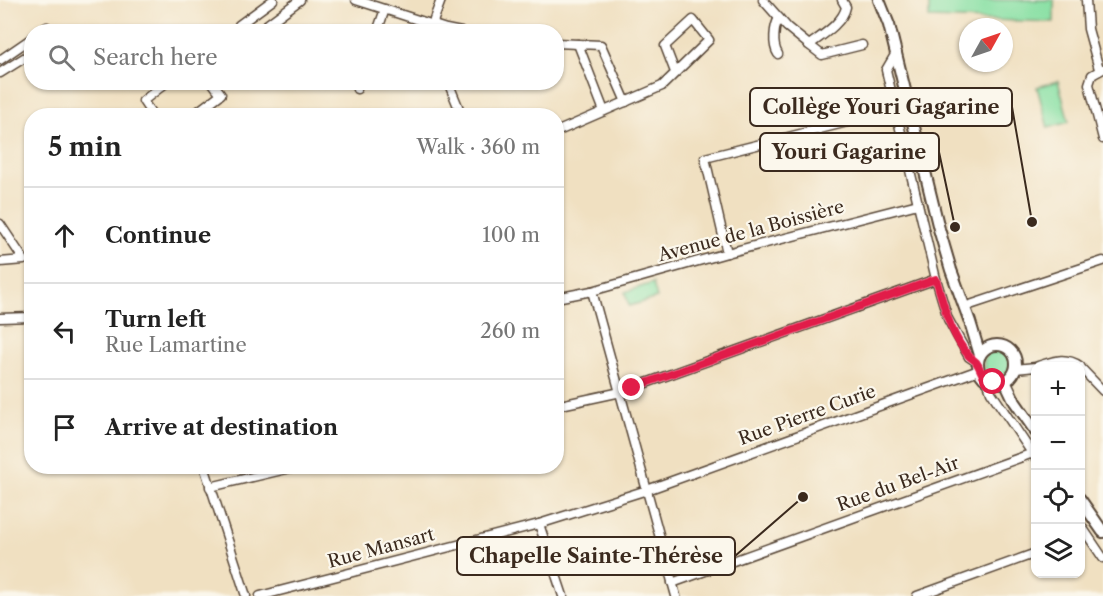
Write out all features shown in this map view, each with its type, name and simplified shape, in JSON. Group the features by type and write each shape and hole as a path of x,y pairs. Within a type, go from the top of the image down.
{"street":[{"path":"240,24 273,0"},
{"path":"268,24 300,0"},
{"path":"356,0 423,24"},
{"path":"434,24 441,0"},
{"path":"763,0 779,18 822,56 862,45"},
{"path":"809,45 823,36 845,13 846,7 842,0"},
{"path":"879,0 884,5 939,229 970,322 979,363 990,392 1031,451"},
{"path":"1086,0 1088,29 1101,69 1092,75 1089,84 1103,139"},
{"path":"380,24 385,9"},
{"path":"778,54 775,50 775,27 779,18"},
{"path":"564,128 662,86 709,40 693,21 664,46 675,72"},
{"path":"564,43 601,45 626,102"},
{"path":"0,60 24,44"},
{"path":"578,44 604,111"},
{"path":"896,52 886,70 936,279 953,329 969,357 979,363"},
{"path":"0,74 24,58"},
{"path":"148,108 143,101 157,90"},
{"path":"202,108 220,94 217,90"},
{"path":"451,90 459,108"},
{"path":"727,253 705,158 895,110"},
{"name":"Avenue de la Boissière","path":"564,296 592,291 727,253 918,204"},
{"path":"0,224 24,260 0,262"},
{"path":"964,306 1103,261"},
{"path":"564,404 621,392 936,279"},
{"path":"592,291 676,596"},
{"path":"0,318 24,317"},
{"path":"970,322 994,345"},
{"path":"979,363 984,350 994,345 1009,349 1015,358 1015,369 1005,381 987,380"},
{"path":"1053,362 1063,359 1073,362"},
{"name":"Rue Pierre Curie","path":"647,490 979,363"},
{"path":"1015,369 1031,368"},
{"path":"1085,372 1103,392"},
{"path":"1005,381 1015,402 1031,426"},
{"name":"Rue du Bel-Air","path":"672,583 1031,456"},
{"path":"206,474 246,596"},
{"path":"210,487 265,474"},
{"name":"Rue Mansart","path":"260,596 539,524 647,490"},
{"path":"1085,506 1103,532"},
{"path":"539,524 563,596"},
{"path":"1085,537 1103,558"},
{"path":"917,596 1031,555"}],"green space":[{"path":"929,0 1054,0 1054,22 1013,21 1013,18 929,18"},
{"path":"1058,81 1069,122 1048,128 1037,87"},
{"path":"653,283 657,298 629,306 625,292"},
{"path":"997,350 1006,354 1010,363 1006,372 997,376 988,372 984,363 988,354"}],"place":[{"name":"Collège Youri Gagarine","path":"1032,222"},
{"name":"Youri Gagarine","path":"955,227"},
{"name":"Chapelle Sainte-Thérèse","path":"803,497"}],"route":[{"path":"632,388 936,279 948,320 957,338 969,357 978,363 982,376 993,382"}]}
